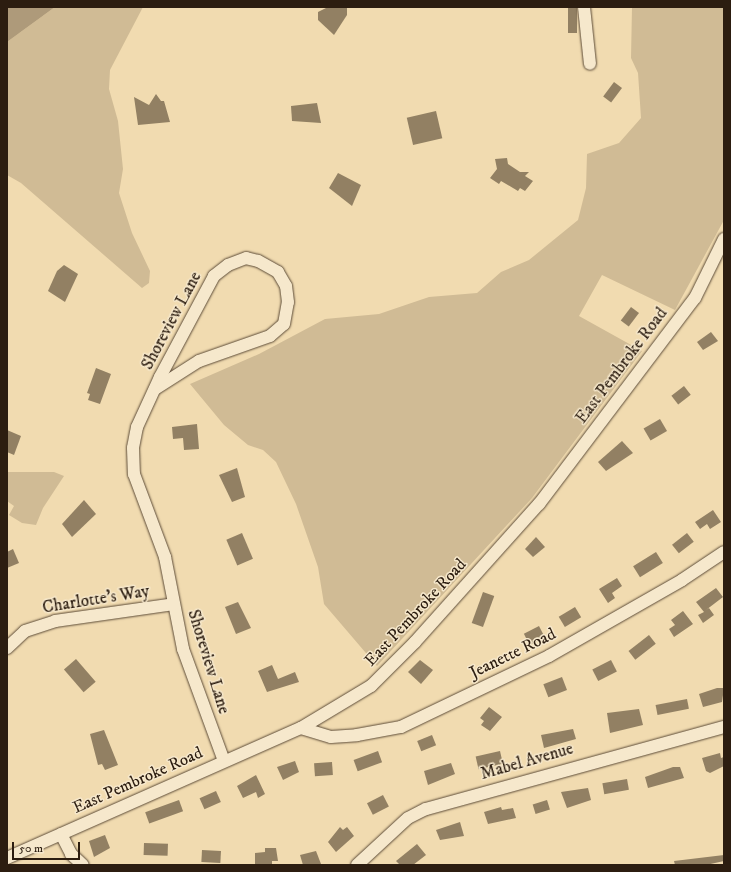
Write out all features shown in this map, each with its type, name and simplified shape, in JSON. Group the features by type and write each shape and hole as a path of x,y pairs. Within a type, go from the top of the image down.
{"street":[{"path":"584,7 590,64"},
{"name":"East Pembroke Road","path":"7,858 301,728 371,686 415,642 539,504 695,298 724,239"},
{"name":"Shoreview Lane","path":"155,389 199,361 270,336 284,324 288,302 286,286 278,272 258,261 246,258 228,265 214,276 155,389 138,427 132,466 165,557 174,604 194,687 224,761"},
{"name":"Jeanette Road","path":"301,728 331,736 357,735 401,727 549,656 724,552"},
{"name":"Charlotte's Way","path":"7,648 25,631 55,621 174,604"},
{"name":"Mabel Avenue","path":"357,865 408,818 426,809 724,727"},
{"path":"61,834 71,854 83,865"}],"shaded area":[{"path":"7,7 55,7 7,42"},
{"path":"55,7 143,7 110,70 109,89 118,121 123,169 119,193 132,233 150,271 149,283 142,288 21,183 7,175 7,42"},
{"path":"632,7 724,7 724,220 675,310 602,275 579,316 642,351 532,498 377,666 324,604 318,567 296,504 276,462 263,450 248,445 224,425 190,384 259,354 325,319 379,314 429,297 477,293 501,272 529,260 578,220 586,188 587,154 619,143 641,118 638,73 631,58"},
{"path":"7,472 54,472 64,476 43,508 36,525 22,523 9,515 14,506 7,501"}],"building":[{"path":"328,7 347,7 347,15 334,35 318,20 318,12"},
{"path":"568,7 577,7 577,33 568,33"},
{"path":"614,82 622,88 611,102 603,96"},
{"path":"156,94 161,101 164,101 170,122 138,125 134,97 149,105"},
{"path":"317,103 321,123 292,121 291,106"},
{"path":"436,111 442,138 413,145 407,118"},
{"path":"507,158 508,164 520,172 529,172 525,176 533,181 525,191 520,188 518,191 501,181 499,184 490,178 497,169 495,159"},
{"path":"338,173 361,185 352,206 329,188"},
{"path":"64,265 78,274 65,302 48,291 57,271"},
{"path":"631,307 639,313 629,327 621,321"},
{"path":"711,332 718,341 703,350 697,342"},
{"path":"96,368 111,374 100,404 88,400 90,394 87,393"},
{"path":"684,386 691,395 678,405 671,396"},
{"path":"660,419 667,431 651,441 644,428"},
{"path":"197,424 199,449 184,450 183,438 173,439 172,427"},
{"path":"7,430 21,436 14,455 7,452"},
{"path":"622,441 633,453 606,471 598,462"},
{"path":"237,468 245,497 232,502 219,475"},
{"path":"84,500 96,514 72,537 62,524"},
{"path":"713,510 721,522 710,529 707,524 700,529 695,522"},
{"path":"242,533 253,559 237,565 226,540"},
{"path":"687,533 694,542 679,553 672,545"},
{"path":"536,537 545,547 533,557 525,549"},
{"path":"13,549 19,563 7,568 7,552"},
{"path":"656,552 663,563 640,577 633,566"},
{"path":"617,578 622,586 612,593 615,598 608,603 599,589"},
{"path":"716,588 723,597 706,610 709,608 714,615 703,623 698,615 704,612 696,602"},
{"path":"483,592 494,596 483,627 472,623"},
{"path":"238,602 251,628 236,634 225,607"},
{"path":"575,607 581,617 565,627 559,617"},
{"path":"683,611 693,624 674,637 669,629 675,625 671,620"},
{"path":"539,626 545,638 530,645 524,634"},
{"path":"649,635 656,644 635,660 629,651"},
{"path":"76,659 96,682 84,692 64,669"},
{"path":"420,660 433,670 421,684 408,672"},
{"path":"611,660 617,672 598,681 592,670"},
{"path":"272,665 278,679 295,672 299,682 267,692 258,671"},
{"path":"562,677 567,690 548,697 543,684"},
{"path":"717,688 724,688 722,702 703,707 699,694"},
{"path":"687,699 689,709 657,715 656,705"},
{"path":"489,707 502,717 490,731 481,725 484,721 480,718"},
{"path":"639,709 643,725 610,733 607,713"},
{"path":"573,729 576,739 544,748 541,735"},
{"path":"104,730 118,765 105,770 102,764 98,765 90,734"},
{"path":"432,735 436,745 421,751 417,741"},
{"path":"378,751 382,762 358,771 354,760"},
{"path":"500,751 503,764 479,769 476,757"},
{"path":"720,753 721,758 724,757 724,766 710,773 706,771 702,758"},
{"path":"295,761 299,772 283,780 277,767"},
{"path":"332,762 333,775 315,776 314,763"},
{"path":"451,763 455,774 428,785 424,771"},
{"path":"673,767 680,767 684,778 648,788 645,777"},
{"path":"256,775 265,794 258,798 256,792 243,798 237,786"},
{"path":"627,779 629,790 604,794 602,783"},
{"path":"588,788 591,800 567,808 561,792"},
{"path":"216,791 221,802 204,809 200,798"},
{"path":"383,795 389,807 373,815 367,803"},
{"path":"179,800 183,811 149,824 145,812"},
{"path":"547,800 550,810 536,814 533,804"},
{"path":"501,807 502,810 513,808 516,818 488,824 484,812"},
{"path":"460,822 464,836 440,840 436,830"},
{"path":"340,827 343,830 347,827 354,836 336,852 328,842"},
{"path":"105,835 110,848 94,857 89,841"},
{"path":"144,843 168,844 168,856 144,855"},
{"path":"417,844 426,855 413,865 400,865 396,861"},
{"path":"265,848 276,848 278,861 272,861 272,865 255,865 255,853 265,852"},
{"path":"202,850 221,851 220,863 201,862"},
{"path":"316,851 321,864 303,865 300,855"},
{"path":"724,855 724,861 706,865 675,865 674,861"}]}
